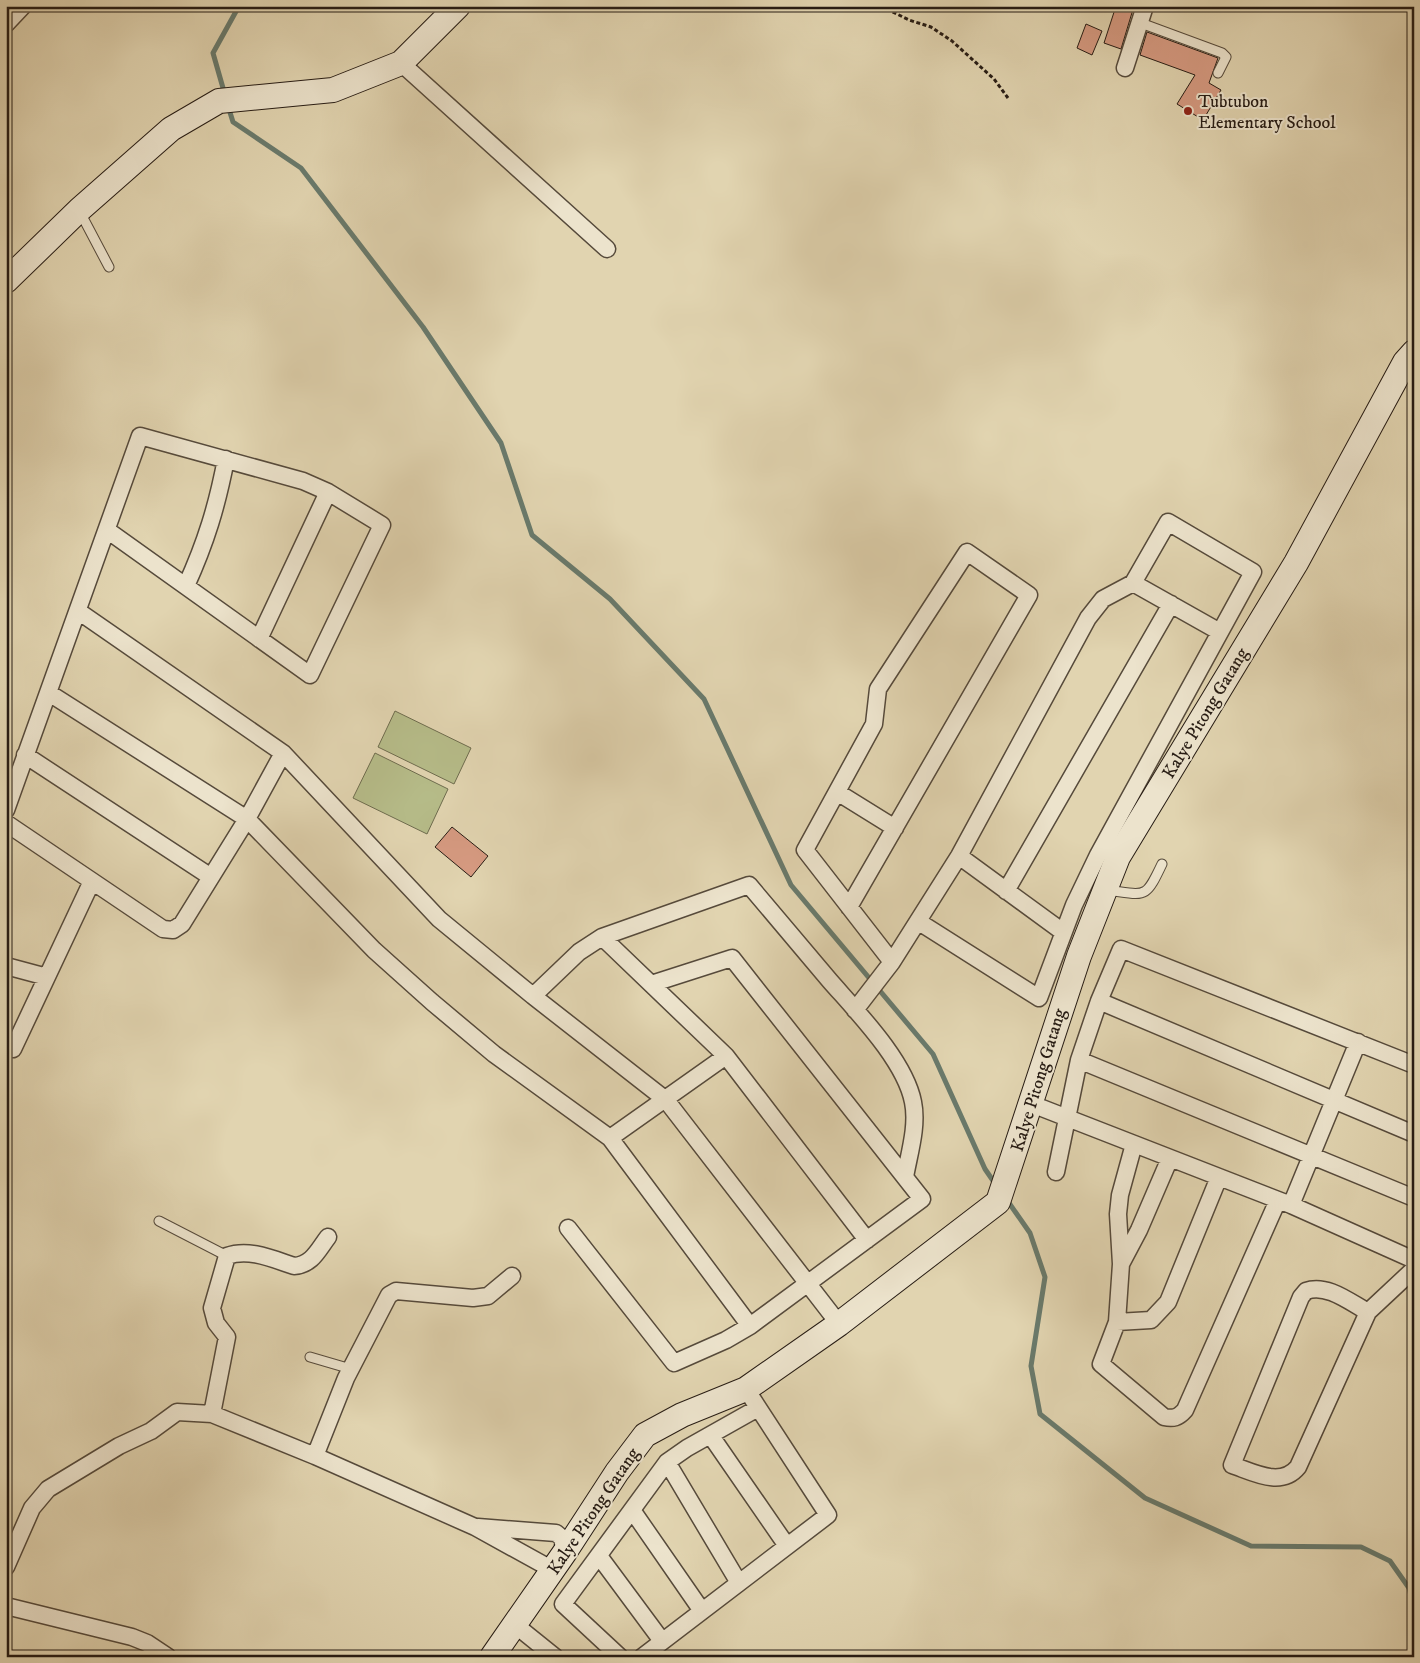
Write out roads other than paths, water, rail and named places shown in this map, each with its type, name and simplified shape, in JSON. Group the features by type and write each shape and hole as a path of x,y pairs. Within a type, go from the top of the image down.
{"street":[{"path":"6,24 23,6"},
{"path":"6,281 78,210 171,129 228,100 333,90 401,63 458,6"},
{"path":"1125,68 1138,22 1145,6"},
{"path":"401,63 607,249"},
{"name":"Kalye Pitong Gatang","path":"492,1657 559,1561 617,1472 645,1435 682,1415 746,1389 839,1324 998,1202 1029,1103 1103,890 1118,857 1296,563 1405,362 1414,352"},
{"path":"6,810 140,436 278,473 328,492 382,525 310,675 107,530"},
{"path":"186,586 205,545 218,499 226,459"},
{"path":"259,638 328,492"},
{"path":"855,1010 880,980 919,922 959,856 1088,618 1103,599 1133,583 1168,522 1253,572 1098,855 1063,932 1039,998 919,922"},
{"path":"849,907 1029,594 967,552 878,688 874,724 805,850 849,907 892,962"},
{"path":"1133,583 1220,632"},
{"path":"1006,891 1171,604"},
{"path":"78,611 283,753 439,919 533,996 666,1100 839,1324"},
{"path":"49,693 247,819 374,950 432,1002 494,1054 610,1138 750,1326"},
{"path":"6,823 168,930 178,928 247,819 283,753"},
{"path":"25,755 211,876"},
{"path":"837,792 895,828"},
{"path":"959,856 1063,932"},
{"path":"6,1047 13,1049 92,881"},
{"path":"533,996 579,952 602,937 749,885 855,1010 900,1068 909,1085 914,1104 914,1125 905,1178"},
{"path":"602,937 726,1056 868,1240"},
{"path":"1056,1172 1079,1060 1099,1001 1121,949 1414,1065"},
{"path":"568,1228 674,1363 726,1340 750,1326 922,1199 732,958 651,984"},
{"path":"6,966 47,976"},
{"path":"1099,1001 1414,1134"},
{"path":"1134,1144 1120,1195 1118,1214 1121,1264 1117,1322 1100,1364 1157,1413 1172,1419 1179,1416 1185,1410 1284,1203 1311,1156 1358,1042"},
{"path":"610,1138 726,1056"},
{"path":"1079,1060 1414,1198"},
{"path":"1029,1103 1284,1203 1414,1260"},
{"path":"1121,1264 1139,1230 1170,1158"},
{"path":"1117,1322 1151,1320 1168,1302 1219,1177"},
{"path":"212,1414 227,1337 216,1324 212,1308 226,1256 237,1253 250,1254 294,1266 302,1266 311,1260 328,1237"},
{"path":"1368,1312 1328,1290 1312,1288 1306,1291 1301,1297 1232,1464 1274,1477 1286,1478 1293,1474 1298,1467 1368,1312 1414,1269"},
{"path":"315,1456 350,1369 375,1318 393,1292 473,1298 488,1296 512,1276"},
{"path":"642,1657 828,1515 746,1389"},
{"path":"620,1657 563,1604 667,1462 686,1448 711,1436 758,1408"},
{"path":"6,1567 32,1508 48,1490 119,1446 151,1431 177,1412 212,1414 315,1456 475,1527 559,1561 562,1538 556,1534 475,1527"},
{"path":"711,1436 787,1546"},
{"path":"667,1462 739,1583"},
{"path":"632,1510 702,1612"},
{"path":"599,1556 662,1641"},
{"path":"6,1606 132,1637 147,1643 168,1657"},
{"path":"514,1624 554,1657"}],"lane":[{"path":"1138,22 1222,53 1226,57 1218,74"},
{"path":"78,210 109,267"},
{"path":"1103,890 1143,894 1149,890 1162,864"},
{"path":"159,1221 226,1256"},
{"path":"310,1357 350,1369"}],"waterway":[{"path":"225,95 213,53 239,6"},
{"path":"228,106 233,122 301,168 423,327 501,443 532,535 610,599 704,699 791,885 933,1054 985,1169 996,1185"},
{"path":"1007,1200 1030,1233 1045,1277 1031,1366 1040,1414 1145,1498 1251,1546 1361,1547 1390,1561 1409,1588 1414,1609"}],"place":[{"name":"Tubtubon Elementary School","path":"1188,111"}]}
